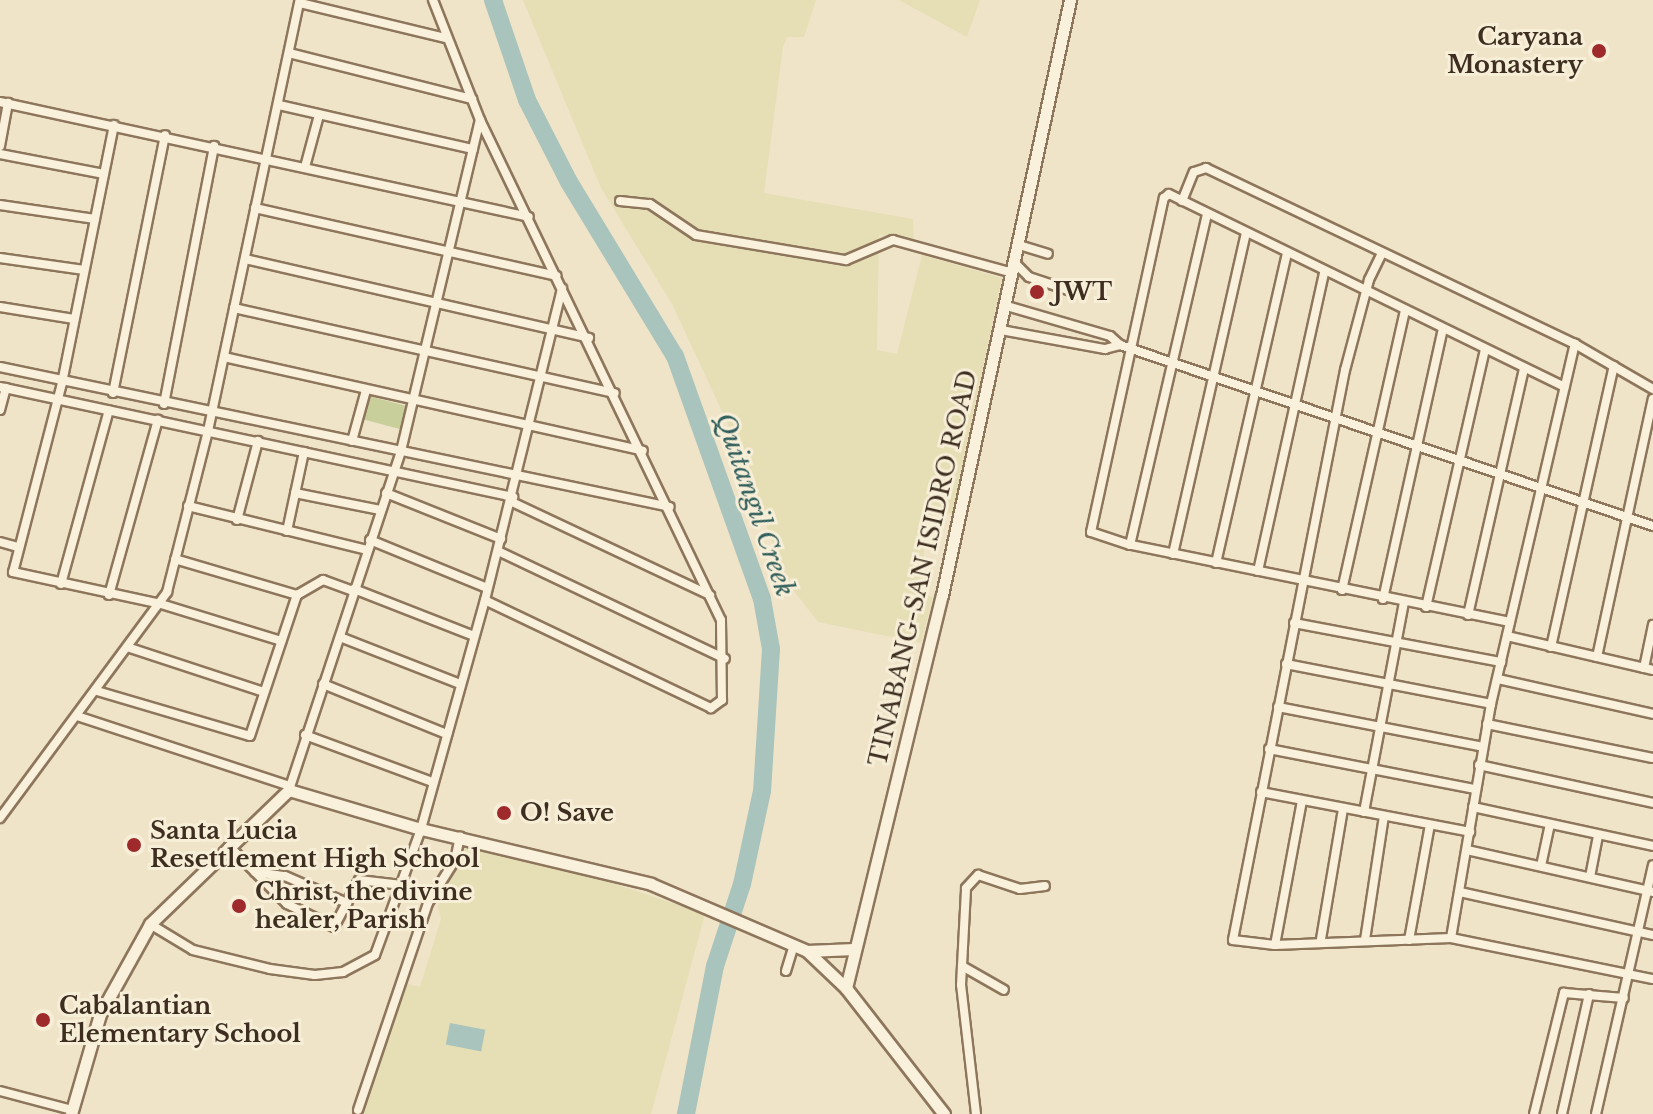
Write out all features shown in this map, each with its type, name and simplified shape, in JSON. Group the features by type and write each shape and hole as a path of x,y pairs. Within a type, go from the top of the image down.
{"street":[{"path":"433,0 480,120 589,338 721,620 725,659 722,700 711,708 485,600"},
{"name":"TINABANG-SAN ISIDRO ROAD","path":"846,988 942,595 1015,269 1070,0"},
{"path":"0,818 161,604 212,414 300,1 446,38"},
{"path":"289,53 472,99"},
{"path":"0,146 4,102 529,217"},
{"path":"279,105 473,149"},
{"path":"305,167 319,115"},
{"path":"0,1091 71,1112 100,1014 150,924 289,788 396,469 480,120"},
{"path":"114,125 62,383 17,547 13,572 161,604 281,641"},
{"path":"113,393 165,135"},
{"path":"164,404 214,146"},
{"path":"0,154 104,174"},
{"path":"1182,201 1201,166 1575,344 1653,389"},
{"path":"1510,622 1383,599 1130,545 1095,534 1090,526 1164,198 1169,194 1365,294 1564,387"},
{"path":"620,201 650,204 696,235 846,260 893,240 1015,269 1071,291"},
{"path":"0,205 95,219"},
{"path":"255,208 556,276"},
{"path":"1130,545 1207,215"},
{"path":"1173,554 1246,233"},
{"path":"1019,245 1048,254"},
{"path":"1216,563 1287,253"},
{"path":"1382,253 1365,294 1336,415 1232,936 1238,944 1275,945 1321,939 1451,938 1653,979"},
{"path":"0,258 84,270"},
{"path":"245,259 437,300 589,338"},
{"path":"1258,571 1324,273"},
{"path":"150,924 212,957 315,975 343,972 375,955 421,829 518,478 562,288"},
{"path":"1007,306 1110,336 1120,345"},
{"path":"0,307 74,319"},
{"path":"234,308 615,393"},
{"path":"1342,590 1405,311"},
{"path":"1383,599 1443,329"},
{"path":"1001,330 1105,349 1120,345 1132,347 1653,526"},
{"path":"1451,938 1491,704 1575,344"},
{"path":"1426,607 1485,350"},
{"path":"224,357 530,429 643,451"},
{"path":"1551,647 1614,366"},
{"path":"0,367 62,383 670,507"},
{"path":"1468,615 1524,368"},
{"path":"0,410 3,387 396,469 512,500 711,596"},
{"path":"352,441 366,390"},
{"path":"1597,657 1625,516 1653,399"},
{"path":"61,584 109,410"},
{"path":"109,595 158,420"},
{"path":"237,520 258,441"},
{"path":"287,531 304,452"},
{"path":"295,493 380,510"},
{"path":"386,493 501,539"},
{"path":"188,506 287,531 368,545 487,588"},
{"path":"0,542 17,547"},
{"path":"498,551 725,659"},
{"path":"175,559 297,595"},
{"path":"97,691 244,738 254,730 297,595 323,580 474,636"},
{"path":"1364,812 1404,603"},
{"path":"1294,623 1501,662"},
{"path":"1507,636 1649,669 1653,625"},
{"path":"340,637 460,684"},
{"path":"130,648 264,692"},
{"path":"1286,664 1491,704"},
{"path":"1498,679 1653,714"},
{"path":"323,684 447,734"},
{"path":"1278,707 1483,747"},
{"path":"77,716 421,829 651,884 753,925 807,951 846,988 944,1114"},
{"path":"1487,724 1653,758"},
{"path":"305,735 432,782"},
{"path":"1269,749 1372,772 1475,789"},
{"path":"1479,765 1653,803"},
{"path":"1261,792 1470,832"},
{"path":"1275,945 1302,801"},
{"path":"1473,807 1653,846"},
{"path":"1321,939 1343,809"},
{"path":"1365,940 1384,816"},
{"path":"1541,866 1550,824"},
{"path":"1409,940 1430,825"},
{"path":"1590,877 1598,836"},
{"path":"358,1110 428,903 455,860 460,837"},
{"path":"229,846 287,904 334,927 359,880 402,885"},
{"path":"1467,850 1650,891"},
{"path":"1596,1114 1650,891 1653,865"},
{"path":"254,872 285,876 347,903"},
{"path":"976,1114 962,966 966,888 972,876 1020,889 1045,886"},
{"path":"1460,892 1653,935"},
{"path":"786,971 794,945"},
{"path":"807,951 854,949"},
{"path":"962,966 1004,990"},
{"path":"1534,1114 1564,993 1624,998"},
{"path":"1562,1114 1589,994"}],"shaded area":[{"path":"523,0 816,0 804,37 787,37 783,47 764,193 913,219 914,242 879,235 877,350 897,354 922,255 1002,278 952,514 930,511 918,592 933,597 921,643 818,622 787,582 734,437 672,304 601,188"},
{"path":"899,0 980,0 967,37"},
{"path":"461,844 549,862 705,914 651,1114 358,1114 401,982 420,987 441,919 438,907"}],"green space":[{"path":"369,396 407,406 400,429 363,419"}],"water":[{"path":"450,1023 485,1030 481,1051 446,1045"}],"waterway":[{"name":"Quitangil Creek","path":"493,0 527,100 569,182 675,356 762,599 771,649 762,791 742,884 715,966 686,1114"}],"place":[{"name":"Caryana Monastery","path":"1599,51"},
{"name":"JWT","path":"1037,292"},
{"name":"O! Save","path":"504,813"},
{"name":"Santa Lucia Resettlement High School","path":"134,845"},
{"name":"Christ, the divine healer, Parish","path":"239,906"},
{"name":"Cabalantian Elementary School","path":"43,1020"}]}
